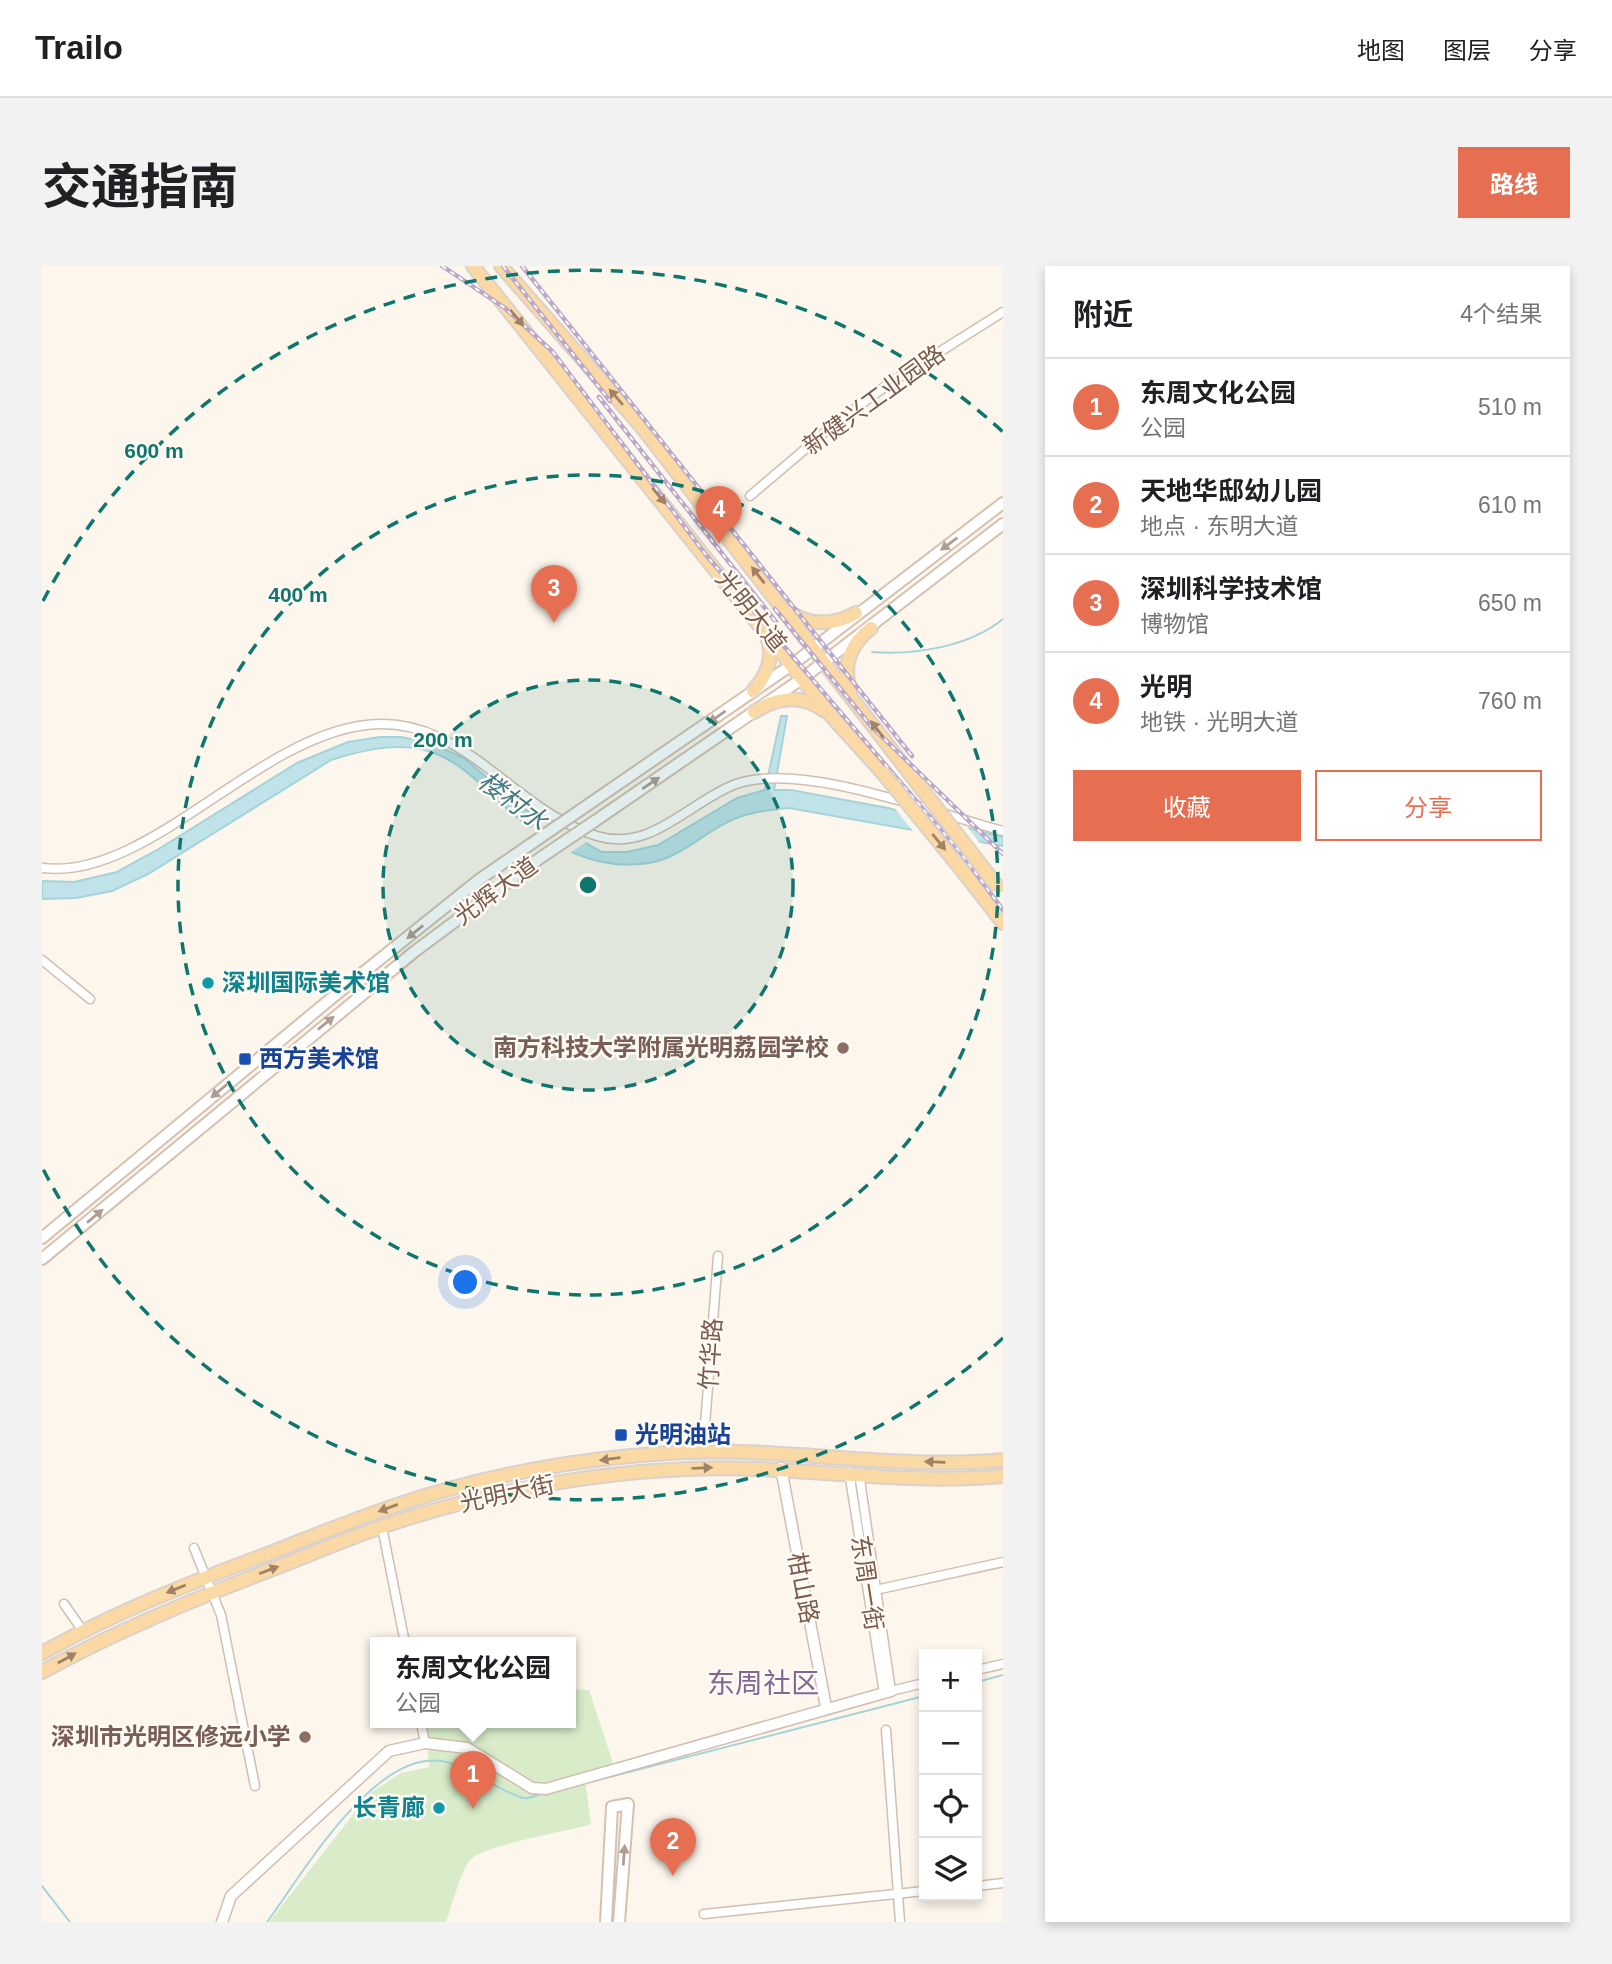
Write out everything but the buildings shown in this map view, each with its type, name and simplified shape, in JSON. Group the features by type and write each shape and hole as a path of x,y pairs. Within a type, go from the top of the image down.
{"main road":[{"name":"光明大道","path":"473,266 793,664 833,718 882,772 1003,923"},
{"name":"光明大道","path":"501,266 640,426 815,647 1001,890"},
{"name":"光辉大道","path":"42,1238 480,879 793,664 856,613 1003,503"},
{"name":"光辉大道","path":"42,1259 414,952 543,856 803,678 1003,524"},
{"path":"781,604 795,615 812,622 831,623 856,613"},
{"path":"753,691 766,673 769,662 768,638 763,627"},
{"path":"857,702 848,683 847,662 856,642 871,628"},
{"path":"754,712 780,699 795,699 809,702 833,718"},
{"name":"光明大道","path":"967,847 1001,890"},
{"name":"光明大街","path":"42,1653 83,1631 207,1576 393,1506 456,1487 572,1464 703,1452 783,1452 941,1462 1003,1460"},
{"name":"光明大街","path":"42,1672 114,1634 213,1592 382,1527 460,1503 565,1481 685,1469 780,1468 1003,1480"},
{"path":"606,1922 612,1807 628,1804 619,1922"}],"street":[{"name":"新健兴工业园路","path":"750,496 858,406 1003,313"},
{"path":"42,868 59,870 97,864 127,851 271,761 318,739 359,726 390,725 422,729 446,738 546,813 598,837 622,838 652,832 676,822 706,799 735,784 787,777 845,788 1003,831"},
{"path":"42,960 90,999"},
{"name":"竹华路","path":"703,1452 718,1256"},
{"name":"柑山路","path":"780,1468 825,1707"},
{"name":"东周一街","path":"854,1473 887,1692"},
{"path":"382,1527 404,1637"},
{"path":"194,1548 221,1615 255,1786"},
{"path":"872,1590 1003,1562"},
{"path":"64,1604 83,1631"},
{"path":"982,1670 1003,1664"},
{"path":"222,1922 231,1896 388,1751 425,1743 467,1748 524,1784 546,1789 825,1707 919,1684"},
{"path":"422,1728 425,1743"},
{"path":"886,1730 900,1922"},
{"path":"982,1885 1003,1883"},
{"path":"704,1914 919,1892"}],"green space":[{"path":"576,1689 589,1690 613,1763 584,1773 591,1824 507,1844 478,1854 470,1860 463,1873 446,1922 269,1922 370,1793 401,1773 429,1767 426,1728 576,1728"}],"water":[{"name":"楼村水","path":"781,716 787,716 774,790 791,790 888,808 1003,837 1003,846 789,808 738,818 662,860 633,864 601,862 573,853 534,831 470,774 446,759 420,749 386,747 331,760 148,874 112,891 76,898 42,899 42,881 74,882 117,872 297,763 348,742 380,737 401,737 431,743 464,758 523,808 602,852 627,852 658,845 737,798 765,790"}],"pier":[{"path":"893,806 965,824 983,847 917,836"},
{"path":"547,817 588,841 567,855 528,829"}],"waterway":[{"path":"872,652 906,652 958,643 989,629 1003,619"},
{"path":"982,1681 1003,1675"},
{"path":"590,1782 919,1697"},
{"path":"267,1922 347,1814 373,1788 400,1770 427,1761 455,1765 523,1798 544,1793"},
{"path":"42,1886 70,1922"}],"railway":[{"path":"442,266 505,308 553,352 706,555 960,852 1003,910"},
{"path":"503,266 610,401"},
{"path":"522,266 912,756"},
{"path":"599,397 776,622"},
{"path":"775,609 871,726 1003,854"}],"place":[{"name":"光明","path":"719,544"},
{"name":"深圳科学技术馆","path":"554,623"},
{"name":"深圳国际美术馆","path":"208,983"},
{"name":"南方科技大学附属光明荔园学校","path":"843,1048"},
{"name":"西方美术馆","path":"245,1059"},
{"name":"光明油站","path":"621,1435"},
{"name":"深圳市光明区修远小学","path":"305,1737"},
{"name":"长青廊","path":"439,1808"},
{"name":"东周文化公园","path":"473,1809"},
{"name":"天地华邸幼儿园","path":"673,1876"}],"district":[{"name":"东周社区","path":"763,1683"}]}
